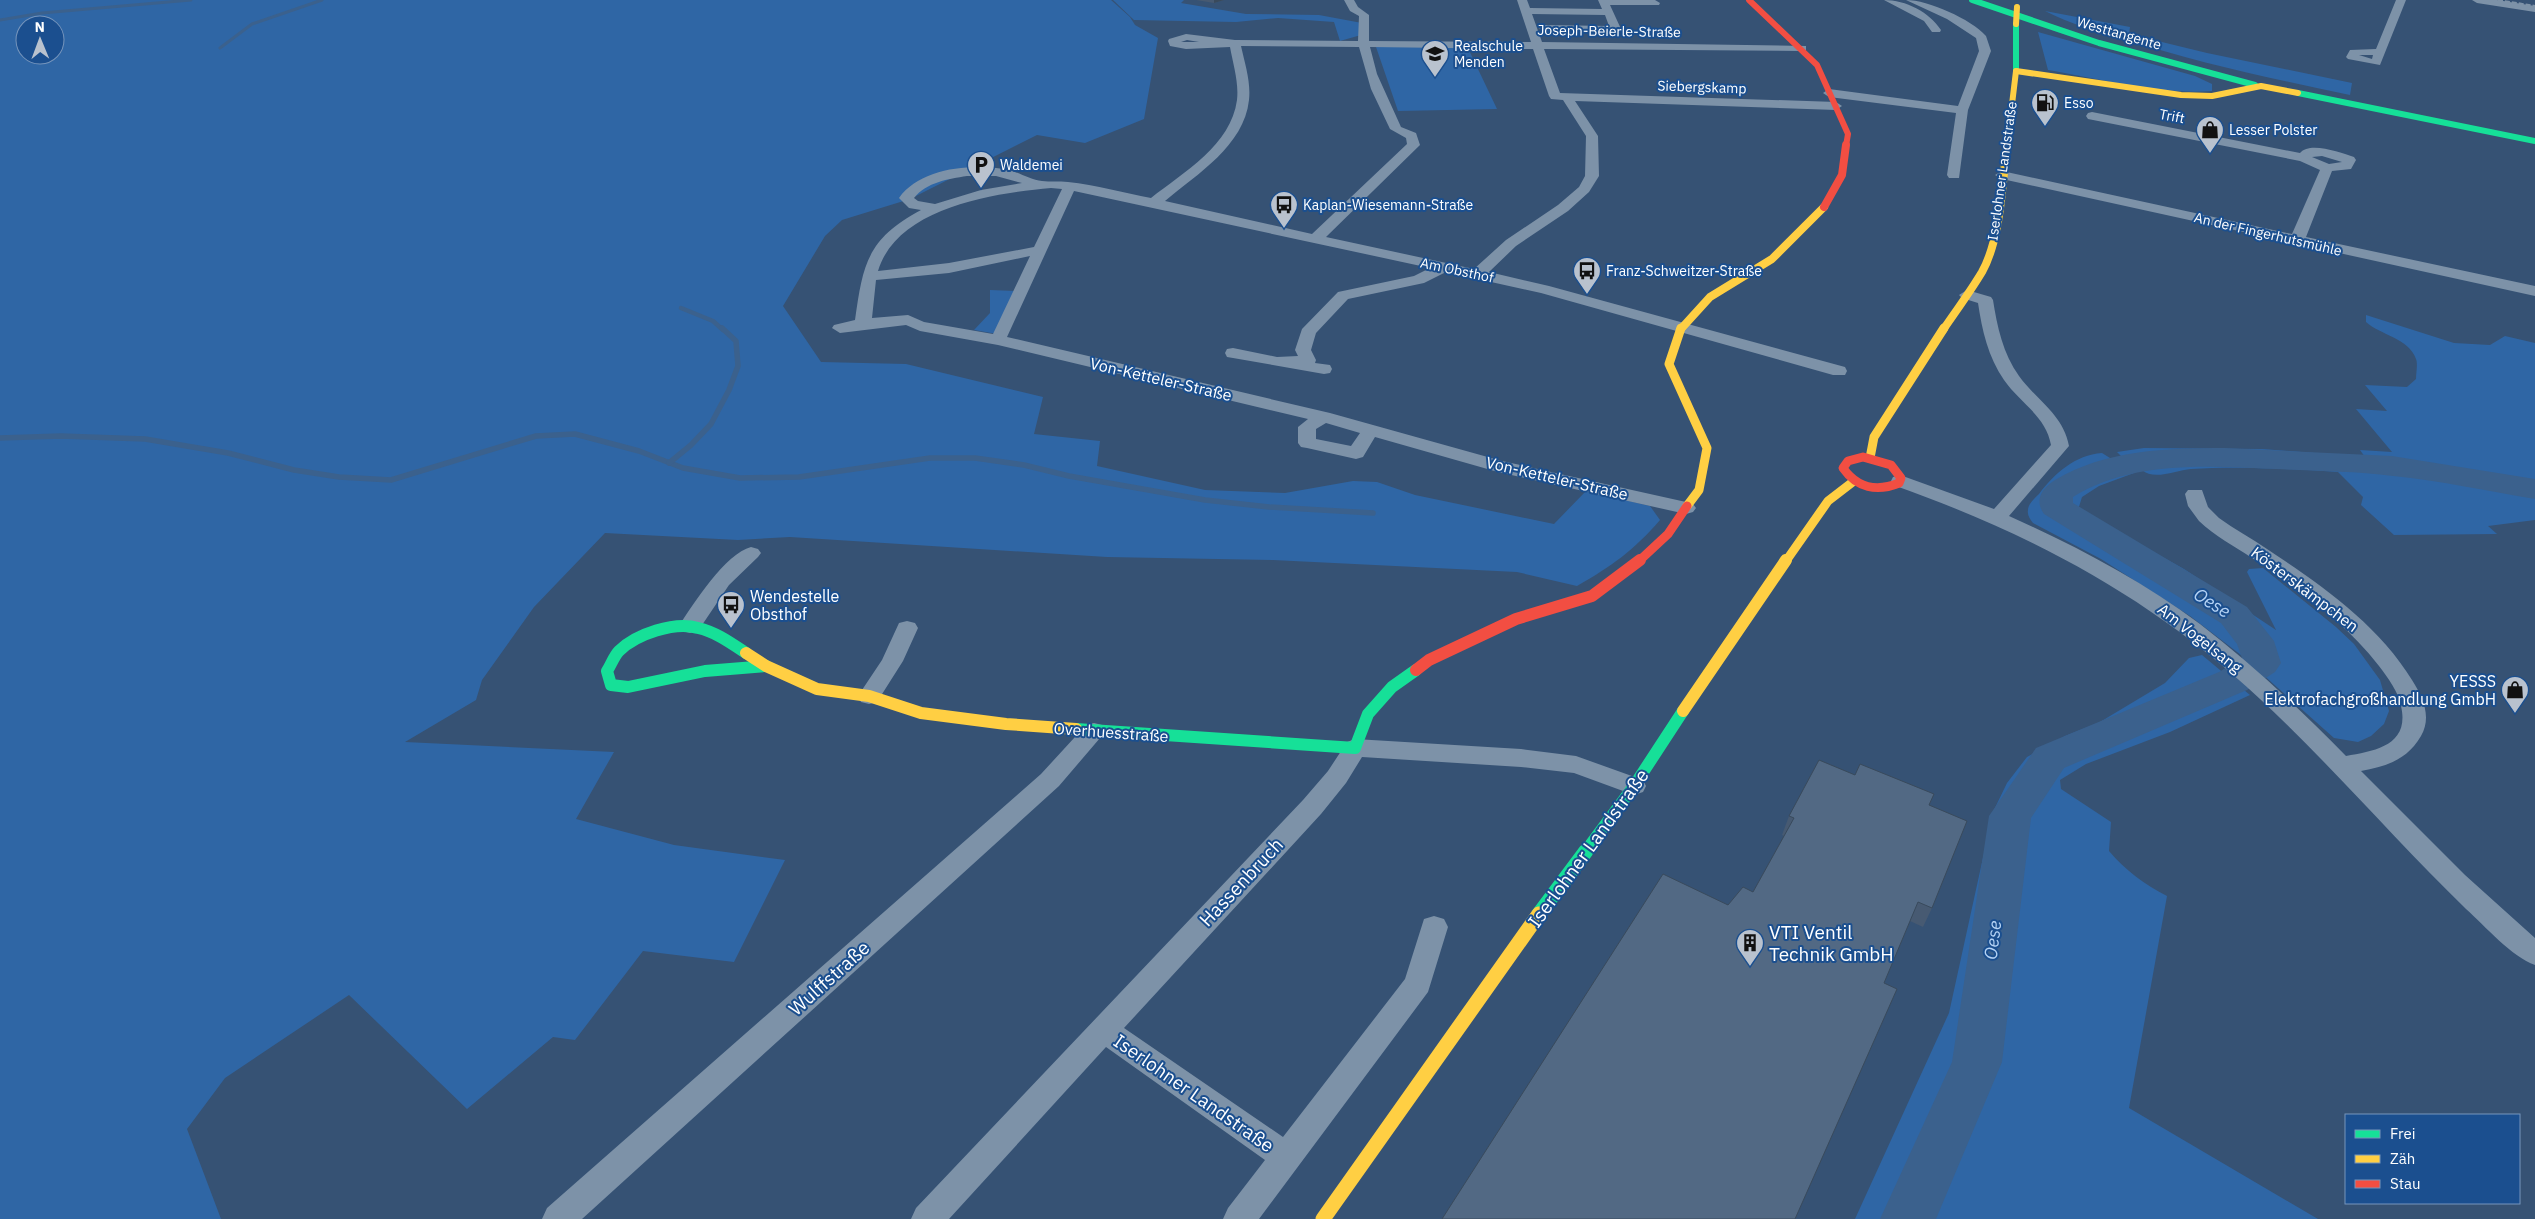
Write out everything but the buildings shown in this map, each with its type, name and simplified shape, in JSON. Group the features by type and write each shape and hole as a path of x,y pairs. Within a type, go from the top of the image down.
{"main road":[{"path":"1355,748 1368,714 1392,687 1429,660 1516,619 1592,596 1652,551 1668,534 1699,490 1707,448 1669,364 1681,327 1710,297 1772,259 1821,212 1842,175 1848,134 1817,65 1802,48 1749,0"},
{"name":"Westtangente","path":"1972,0 2098,43 2196,70 2261,86 2535,141"},
{"name":"Iserlohner Landstraße","path":"1870,458 1874,437 1901,392 1982,272 1989,256 1998,217 2016,71 2017,4"},
{"path":"2196,70 2212,78 2228,94"},
{"path":"2016,71 2042,73 2191,96 2228,94 2246,88 2261,86 2261,92 2253,96 2219,102 2166,98 2016,71"},
{"path":"2014,89 2043,83 2069,82"},
{"path":"1855,458 1881,460 1896,468 1900,474 1900,481 1894,486 1878,488 1854,481 1845,474 1844,464 1855,458"},
{"name":"Iserlohner Landstraße","path":"1324,1219 1569,872 1634,786 1724,648 1828,501 1854,481"},
{"name":"Overhuesstraße","path":"766,666 705,671 628,687 611,685 606,671 618,652 636,639 664,630 690,626 721,636 766,666 817,689 869,696 921,713 1006,724 1355,748"}],"street":[{"path":"1315,239 1414,145 1412,136 1396,129 1380,97 1363,43 1361,29 1364,15 1354,9 1349,0"},
{"path":"1478,274 1511,243 1563,208 1584,190 1592,176 1592,136 1567,98 1555,96 1522,0"},
{"path":"1889,0 1928,19 1936,30"},
{"path":"1911,0 1950,17 1981,36 1985,51 1962,110 1954,175"},
{"path":"2379,52 2402,0"},
{"path":"2477,0 2535,9"},
{"path":"2517,0 2535,3"},
{"path":"1544,28 1616,29 1604,1 1655,3"},
{"path":"1525,11 1608,12"},
{"name":"Joseph-Beierle-Straße","path":"1154,202 1225,142 1233,129 1243,101 1235,43 1802,48"},
{"path":"1829,93 1962,110"},
{"name":"Siebergskamp","path":"1567,98 1836,106"},
{"name":"Trift","path":"2092,116 2304,158"},
{"path":"2323,152 2348,160 2346,166 2327,168 2304,158 2307,153 2323,152"},
{"path":"2297,240 2327,168"},
{"path":"935,208 914,205 906,198 911,189 922,182 938,177 987,171 1008,174 1039,185"},
{"name":"An der Fingerhutsmühle","path":"2002,175 2535,291"},
{"path":"840,328 908,320 920,326 998,340 1070,186 1039,185 971,196 935,208 898,230 878,253 870,276 863,324"},
{"name":"Am Obsthof","path":"1070,186 1154,202 1589,300 1839,371"},
{"path":"870,276 949,268 1040,250"},
{"path":"1276,362 1308,360 1303,350 1308,332 1343,295 1419,280 1444,267"},
{"path":"1967,295 1985,300 1988,322 1995,344 2010,376 2049,418 2059,433 2060,446 1998,518"},
{"name":"Von-Ketteler-Straße","path":"998,340 1324,417 1498,466 1686,508"},
{"path":"1233,353 1324,369"},
{"path":"1324,417 1308,427 1307,444 1356,452 1371,430"},
{"name":"Am Vogelsang","path":"1900,481 1998,518 2076,555 2147,597 2227,657 2264,690 2342,765 2443,870 2502,927 2535,954"},
{"name":"Kösterskämpchen","path":"2195,494 2195,505 2207,517 2271,561 2358,627 2381,652 2410,695 2416,714 2411,733 2396,751 2373,759 2342,765"},
{"path":"690,626 722,580 751,553"},
{"path":"869,696 892,661 908,628"},
{"name":"Wulffstraße","path":"558,1219 1050,780 1094,731"},
{"path":"1355,748 1521,758 1576,765 1634,786"},
{"name":"Hassenbruch","path":"927,1219 1312,807 1337,777 1355,748"},
{"name":"Iserlohner Landstraße","path":"1239,1219 1418,984 1434,927"},
{"name":"Iserlohner Landstraße","path":"1103,1030 1286,1158"}],"shaded area":[{"path":"0,0 1111,0 1130,17 1135,25 1158,38 1144,119 1085,143 1037,135 910,199 842,220 825,236 783,306 821,362 906,364 1043,397 1034,434 1100,441 1097,466 1205,490 1285,493 1353,481 1377,482 1415,495 1554,524 1586,491 1650,506 1660,520 1641,541 1622,557 1577,586 1517,572 1273,560 1107,557 790,537 738,540 605,533 534,607 482,680 476,700 405,742 614,752 576,819 674,845 785,860 734,962 643,951 575,1040 553,1037 467,1109 349,995 225,1078 187,1129 221,1219 0,1219"},
{"path":"1113,0 1184,0 1181,3 1246,14 1319,15 1362,23 1361,35 1340,41 1334,22 1278,18 1236,22 1134,20"},
{"path":"2045,11 2130,27 2129,34 2207,53 2352,83 2350,95 2180,56 2084,27"},
{"path":"2038,32 2195,76 2212,84 2212,91 2171,91 2109,82 2048,70"},
{"path":"1467,46 1497,109 1398,111 1376,47"},
{"path":"990,290 1016,291 997,334 974,330 990,313"},
{"path":"2366,315 2454,343 2490,345 2505,336 2535,343 2535,484 2433,468 2330,456 2227,452 2175,453 2124,459 2117,452 2144,448 2262,449 2365,457 2360,450 2392,452 2356,409 2387,411 2365,385 2407,387 2416,379 2417,361 2412,352 2401,341 2366,322"},
{"path":"2102,453 2134,473 2099,486 2082,497 2078,510 2184,569 2276,630 2247,572 2249,569 2263,568 2336,627 2354,644 2380,680 2389,711 2384,724 2371,736 2358,742 2334,738 2241,655 2190,616 2101,559 2033,523 2028,514 2028,508 2052,479 2074,461 2092,454"},
{"path":"2233,462 2384,471 2535,495 2535,520 2488,526 2497,534 2394,535 2361,505 2363,497 2338,472 2227,468 2191,469 2153,475 2142,470 2176,463"},
{"path":"2202,655 2250,695 2170,732 2086,764 2060,780 2061,789 2111,822 2109,851 2136,876 2167,896 2129,1108 2318,1219 1855,1219 1949,1013 1993,812 2007,783 2027,757 2065,736 2100,722 2165,683 2189,658"}],"waterway":[{"path":"0,20 42,13 191,0"},
{"path":"220,48 252,24 322,0"},
{"path":"681,308 713,321 723,330"},
{"path":"669,463 691,445 711,424 729,390 738,366 736,341 722,328"},
{"path":"0,438 61,436 145,439 228,453 294,470 339,477 391,480 536,436 575,434 639,451 669,463"},
{"path":"669,463 683,468 740,478 799,477 930,458 975,458 1024,465 1069,476 1205,500 1269,507 1373,513"},
{"name":"Oese","path":"1908,1219 1977,1062 2010,816 2050,758 2233,681 2262,663 2255,641 2234,615 2056,507 2057,493 2080,479 2106,469 2164,459 2194,458 2378,465 2410,468 2535,489"}],"railway":[{"path":"2498,0 2535,6"}],"traffic: fast":[{"path":"1972,0 2099,43 2255,85"},
{"path":"2016,24 2016,71"},
{"path":"2298,93 2535,141"},
{"path":"746,653 720,636 706,630 691,626 673,627 653,633 625,646 617,653 607,671 611,685 628,687 705,671 766,666"},
{"path":"1076,729 1355,748 1368,714 1392,687 1416,670"},
{"path":"1539,914 1634,786 1683,711"}],"traffic: slow":[{"path":"2016,24 2017,7"},
{"path":"2016,71 2181,95 2212,96 2261,86 2298,93"},
{"path":"1870,458 1874,437 1901,392 1982,272 1989,256 1998,217 2016,71"},
{"path":"1687,506 1699,490 1707,448 1669,364 1681,327 1710,297 1772,259 1824,207"},
{"path":"1683,711 1724,648 1828,501 1854,481"},
{"path":"746,653 766,666 817,689 869,696 921,713 1006,724 1076,729"},
{"path":"1323,1219 1539,914"}],"traffic: jam":[{"path":"1749,0 1817,65 1848,134 1842,175 1824,207"},
{"path":"1863,457 1880,460 1891,465 1901,478 1899,483 1883,488 1875,488 1860,484 1854,480 1843,468 1844,465 1848,461 1863,457"},
{"path":"1416,670 1429,660 1516,619 1592,596 1652,551 1668,534 1687,506"}],"place":[{"name":"Realschule Menden","path":"1435,78"},
{"name":"Esso","path":"2045,127"},
{"name":"Lesser Polster","path":"2210,154"},
{"name":"Waldemei","path":"981,189"},
{"name":"Kaplan-Wiesemann-Straße","path":"1284,229"},
{"name":"Franz-Schweitzer-Straße","path":"1587,295"},
{"name":"Wendestelle Obsthof","path":"731,629"},
{"name":"YESSS Elektrofachgroßhandlung GmbH","path":"2515,714"},
{"name":"VTI Ventil Technik GmbH","path":"1750,967"}]}
